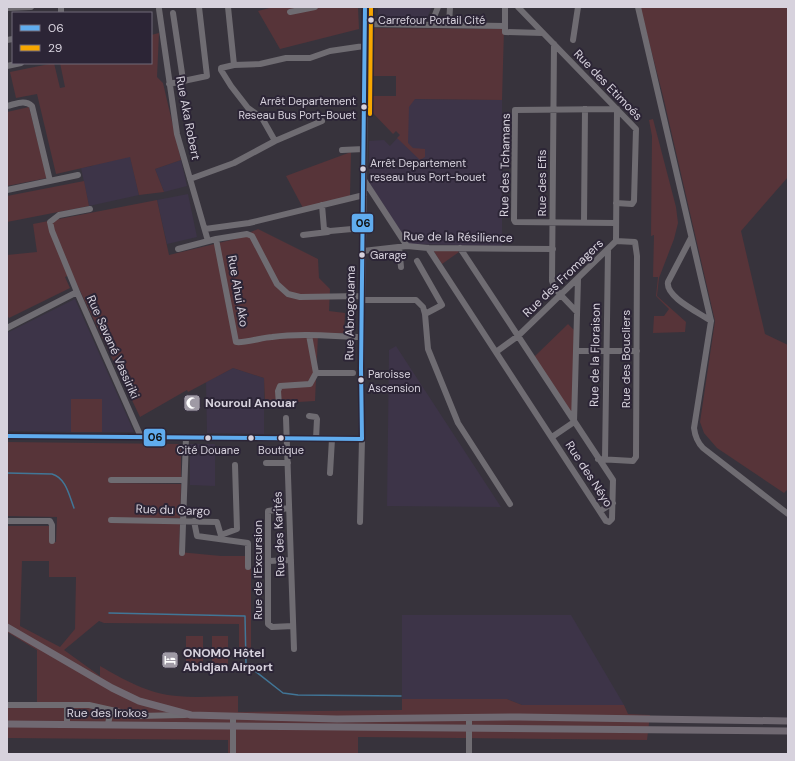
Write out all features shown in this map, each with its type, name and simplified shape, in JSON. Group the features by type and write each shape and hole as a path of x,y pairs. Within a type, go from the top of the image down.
{"main road":[{"path":"7,627 112,688 139,701 191,715 337,719 531,717 788,721"},
{"path":"207,725 208,716"},
{"path":"530,727 531,717"},
{"name":"Rue des Irokos","path":"7,724 530,727 788,731"}],"street":[{"path":"7,8 31,7"},
{"path":"169,84 207,76 199,7"},
{"path":"228,7 234,65"},
{"path":"290,12 316,7"},
{"name":"Rue Abrogouama","path":"360,522 365,7"},
{"path":"431,25 438,7"},
{"path":"449,25 450,7"},
{"path":"505,7 505,32 543,33"},
{"name":"Rue des Etimoés","path":"518,7 635,126 634,201 632,204 616,203"},
{"path":"573,40 578,7"},
{"path":"638,7 711,321 694,428 697,442 788,514"},
{"name":"Rue Aka Robert","path":"159,9 169,84 178,134 208,241"},
{"path":"173,13 183,80"},
{"path":"365,24 505,26"},
{"name":"Rue des Efis","path":"554,44 552,282 555,289 577,312"},
{"path":"275,141 262,118 248,108 231,86 221,68 234,65 260,64 291,57 310,58 330,51 364,46"},
{"path":"7,106 23,102 32,106 50,181"},
{"path":"584,109 584,222"},
{"name":"Rue des Tchamans","path":"616,223 515,222 514,220 515,110 617,109"},
{"name":"Rue des Fromagers","path":"496,352 518,336 608,251 616,241 617,109"},
{"path":"190,179 234,163 275,141 322,121"},
{"path":"342,150 364,149"},
{"path":"7,190 78,175"},
{"path":"364,180 407,246"},
{"path":"205,229 249,223 364,196"},
{"path":"322,205 324,230 330,231"},
{"path":"77,292 52,231 50,222 59,215 90,210"},
{"path":"303,235 363,228"},
{"path":"178,249 216,239 247,234 252,236 277,284 288,294 300,297 416,300 420,303 425,314 428,349 458,424 510,504"},
{"path":"691,238 668,282 668,288 672,295 711,321"},
{"name":"Rue Ahui Ako","path":"216,239 236,342 241,343 287,335 361,337"},
{"name":"Rue des Boucliers","path":"602,459 633,461 636,457 636,244 634,241 616,241"},
{"name":"Rue de la Résilience","path":"362,252 407,246 428,248 553,249"},
{"path":"399,247 401,267"},
{"name":"Rue des Néyo","path":"428,248 606,521 609,522 612,519 612,480 602,459 574,422 460,248"},
{"name":"Rue de la Floraison","path":"602,459 608,251"},
{"path":"417,261 442,305 425,314"},
{"path":"552,437 574,422 578,279"},
{"name":"Rue Savané Vassiriki","path":"7,328 77,292 141,437"},
{"path":"279,405 278,391 280,386 310,384 316,373 309,335"},
{"path":"576,351 637,351"},
{"path":"316,373 353,373"},
{"path":"308,416 316,417 317,419 316,439"},
{"name":"Rue des Karités","path":"286,418 289,508 291,516 294,649"},
{"path":"7,436 362,439"},
{"path":"182,553 186,438"},
{"path":"330,473 332,439"},
{"path":"266,464 288,463"},
{"path":"222,537 237,529 235,465"},
{"path":"111,480 184,480"},
{"path":"600,511 613,503"},
{"name":"Rue de l'Excursion","path":"289,508 268,511 268,624 272,627 293,626"},
{"name":"Rue du Cargo","path":"111,520 183,520 217,522 222,537"},
{"path":"7,521 50,522 52,525 52,541"},
{"path":"194,521 197,536 222,537 248,542 248,567"},
{"path":"269,561 291,560"},
{"path":"7,704 89,705 123,714 138,716 191,715"},
{"path":"66,724 67,705"},
{"path":"108,724 112,710"},
{"path":"233,717 233,754"},
{"path":"469,717 470,754"}],"shaded area":[{"path":"273,7 358,7 359,29 280,49 258,11"},
{"path":"378,7 432,7 425,22 378,21"},
{"path":"640,7 788,7 788,177 741,231 765,334 788,345 788,489 784,493 717,448 704,433 700,422 715,321 663,96"},
{"path":"371,28 504,29 502,100 415,99 409,107 408,143 413,148 425,149 425,157 420,160 397,138 400,135 396,131 393,134 371,111 371,96 396,96 396,76 371,76"},
{"path":"159,33 157,77 163,83 181,160 155,169 164,192 139,195 130,157 56,174 37,94 16,98 10,72 54,64 60,88 65,87 60,64 152,64 152,35"},
{"path":"396,99 502,100 502,246 409,244 369,183 369,141 384,140 390,146 400,135 381,113"},
{"path":"29,107 47,178 7,186 7,112"},
{"path":"653,119 676,207 678,223 674,239 659,278 657,296 686,322 685,332 653,333 654,316 664,316 669,309 656,296 658,277 653,277 654,235 651,236 652,136 649,120"},
{"path":"128,147 139,195 89,206 81,168 92,166"},
{"path":"351,152 350,196 303,208 286,176"},
{"path":"181,160 187,186 164,192 155,169"},
{"path":"84,181 89,206 7,222 7,196"},
{"path":"188,194 197,237 167,244 157,200"},
{"path":"157,200 169,255 235,239 258,229 318,259 319,278 330,289 329,311 345,313 344,333 318,335 315,401 265,404 264,378 233,368 188,392 187,390 140,417 72,274 65,277 70,288 9,318 7,315 7,255 37,252 33,224"},
{"path":"433,250 457,250 459,252 442,264"},
{"path":"75,299 134,432 102,432 102,399 71,399 71,432 7,431 7,333"},
{"path":"568,324 574,330 573,418 534,357"},
{"path":"396,346 501,507 387,506 389,350"},
{"path":"233,368 264,378 264,434 207,433 206,382"},
{"path":"71,399 102,399 102,432 71,432"},
{"path":"7,442 181,444 181,478 109,477 109,483 181,484 180,518 109,518 109,522 180,523 179,552 221,556 251,556 251,653 239,653 239,624 104,623 99,621 64,650 100,676 100,666 137,686 167,695 192,697 238,696 238,712 402,710 402,699 507,699 522,705 624,705 628,714 650,715 647,740 358,737 358,754 228,754 228,740 7,738 7,702 37,702 37,650 7,632 7,526 50,526 50,542 56,542 57,517 7,516","holes":["22,561 49,561 49,577 76,577 75,629 60,647 20,626"]},
{"path":"190,444 215,444 215,486 190,485"},
{"path":"402,615 571,615 624,705 522,705 507,699 402,699"},
{"path":"186,636 203,636 203,664 186,664"},
{"path":"212,636 228,636 228,664 212,664"}],"waterway":[{"path":"7,473 52,474 57,476 64,483 74,508"},
{"path":"109,613 245,616 246,664 283,693 298,695 401,696"}],"transit line":[{"name":"06","path":"362,439 361,368 365,7"},
{"name":"29","path":"370,114 371,7"},
{"name":"06","path":"7,436 362,439"}],"place":[{"name":"Carrefour Portail Cité","path":"371,20"},
{"name":"Arrêt Departement Reseau Bus Port-Bouet","path":"364,107"},
{"name":"Arrêt Departement reseau bus Port-bouet","path":"363,169"},
{"name":"Garage","path":"362,255"},
{"name":"Paroisse Ascension","path":"361,380"},
{"name":"Nouroul Anouar","path":"192,403"},
{"name":"Cité Douane","path":"208,438"},
{"name":"Boutique","path":"281,438"},
{"name":"ONOMO Hôtel Abidjan Airport","path":"170,660"}]}
